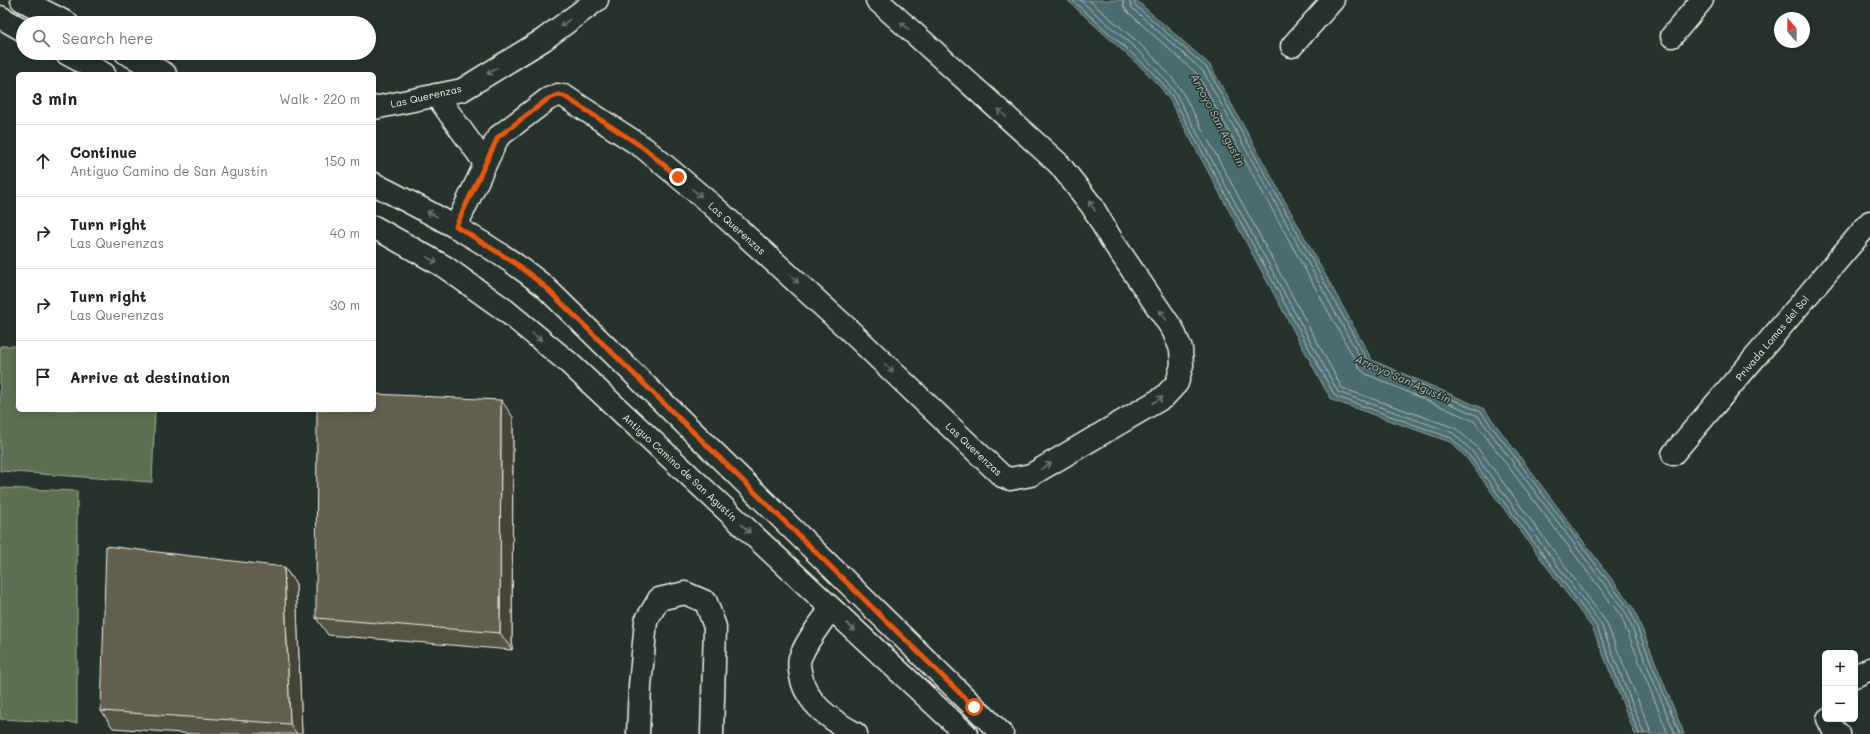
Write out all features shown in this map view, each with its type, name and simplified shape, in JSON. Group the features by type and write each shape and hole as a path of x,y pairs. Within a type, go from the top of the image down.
{"street":[{"path":"22,0 53,16"},
{"name":"Las Querenzas","path":"376,108 462,90 543,40 596,0"},
{"name":"Las Querenzas","path":"456,226 498,137 548,99 558,95 564,96 644,148 712,205 848,329 1002,476 1010,479 1031,475 1164,397 1176,383 1182,365 1181,349 1173,330 1111,239 1092,206 1059,164 876,0"},
{"path":"1292,46 1333,0"},
{"path":"1672,36 1702,0"},
{"path":"0,17 16,26"},
{"path":"79,60 100,72"},
{"path":"139,60 161,72"},
{"path":"436,95 485,163"},
{"path":"376,185 456,226 518,265 544,286 1002,734"},
{"name":"Privada Lomas del Sol","path":"1673,454 1870,222"},
{"name":"Antiguo Camino de San Agustín","path":"376,228 445,267 505,310 569,363 960,732"},
{"path":"638,734 640,686 646,621 659,600 685,593 706,602 715,627 712,734"},
{"path":"831,609 813,633 800,659 799,669 806,692 818,707 834,722 856,734"},
{"path":"1858,675 1870,669"},
{"path":"1830,722 1833,729 1839,734"}],"green space":[{"path":"0,346 16,346 16,412 155,412 152,482 0,471"},
{"path":"0,488 77,491 77,723 0,719"}],"water":[{"name":"Arroyo San Agustin","path":"1067,0 1136,0 1210,65 1372,360 1484,409 1634,609 1684,734 1635,734 1593,629 1465,456 1450,442 1332,400 1169,99 1144,70"}],"building":[{"path":"376,394 501,400 500,633 316,618 317,412 376,412"},
{"path":"106,546 284,567 290,724 101,711"}],"route":[{"path":"678,177 644,148 564,96 558,95 548,99 498,137 456,226 518,265 544,286 974,707"}]}
